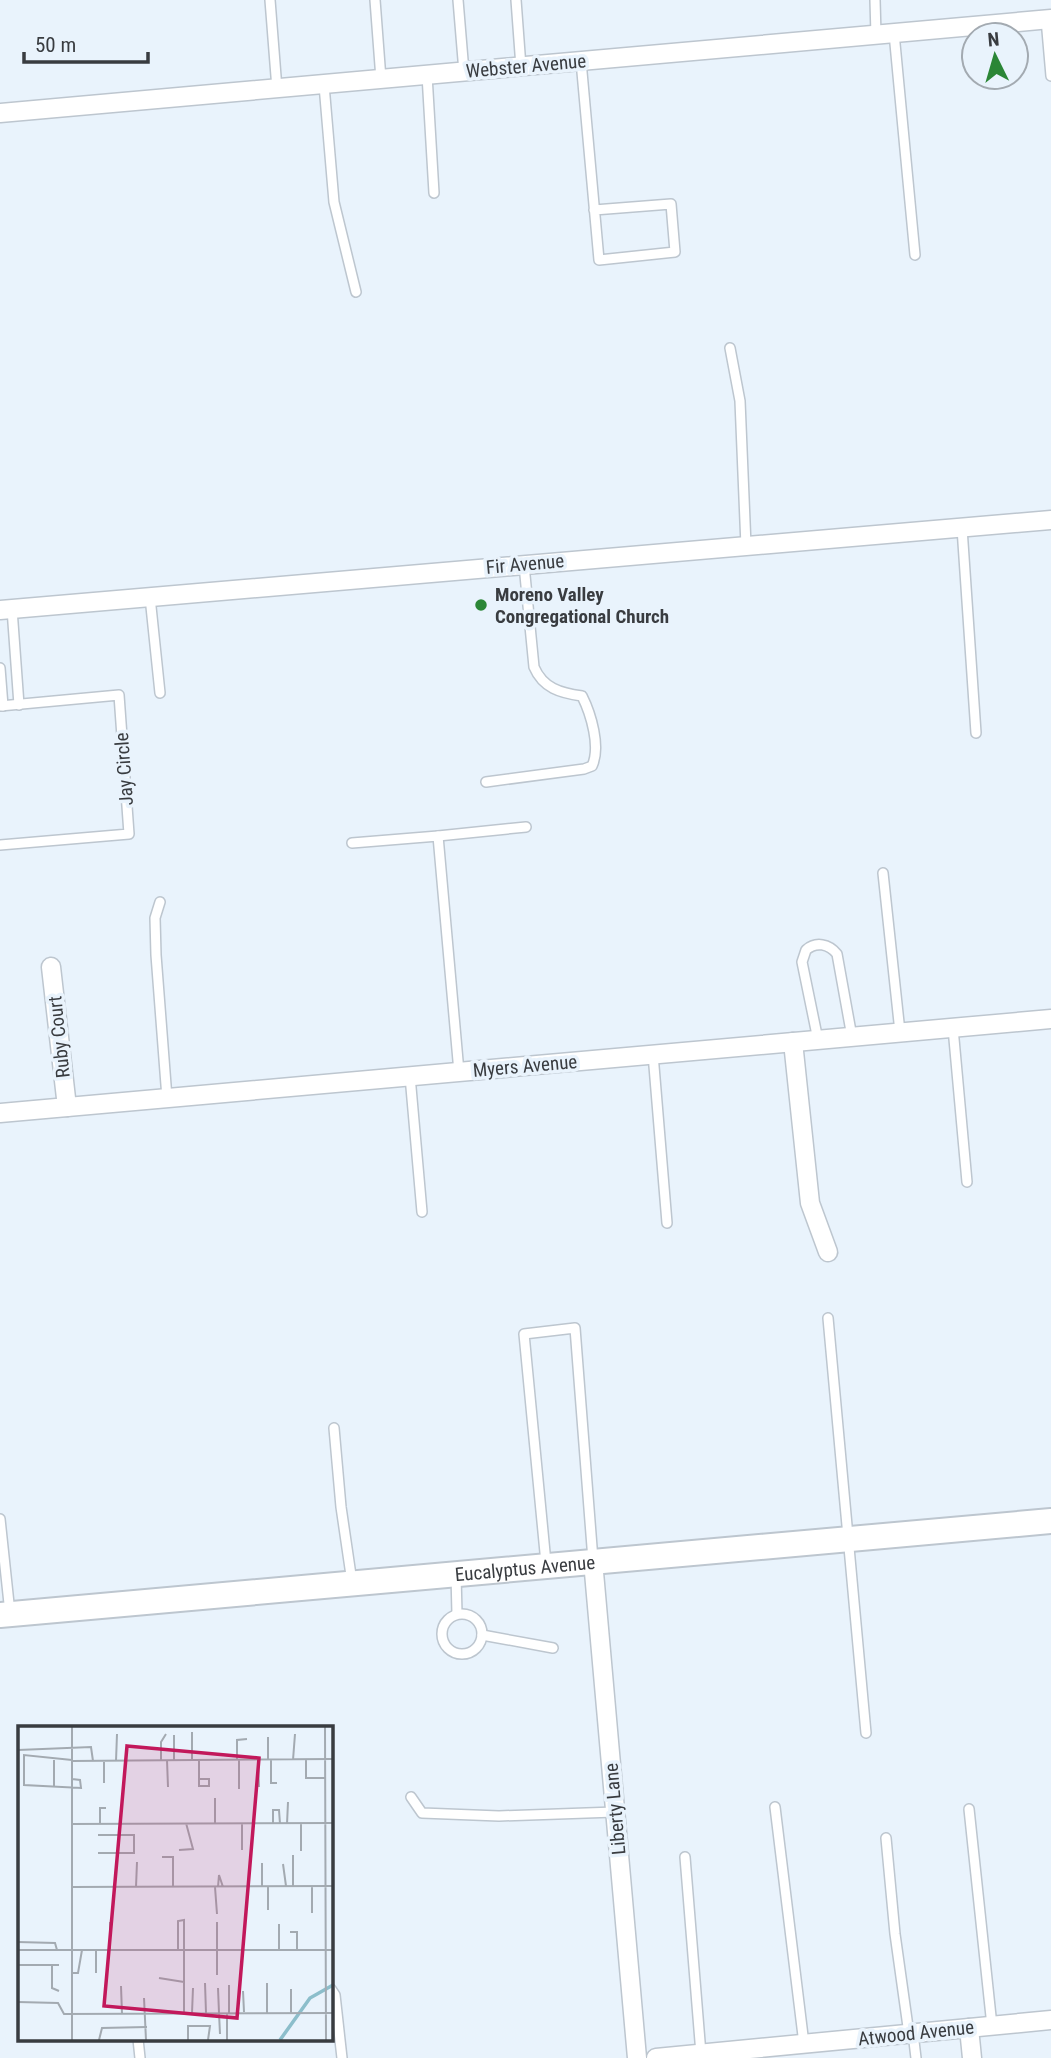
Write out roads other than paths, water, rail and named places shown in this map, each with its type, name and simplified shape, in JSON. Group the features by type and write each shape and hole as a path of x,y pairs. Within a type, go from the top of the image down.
{"street":[{"name":"Webster Avenue","path":"0,113 1048,19"},
{"name":"Fir Avenue","path":"6,609 1051,520"},
{"name":"Ruby Court","path":"51,967 67,1107"},
{"name":"Myers Avenue","path":"0,1114 1051,1019"},
{"path":"793,1042 810,1203 828,1252"},
{"name":"Eucalyptus Avenue","path":"5,1615 1051,1521"},
{"name":"Liberty Lane","path":"593,1561 637,2058"},
{"name":"Atwood Avenue","path":"656,2058 749,2054 804,2044 1051,2021"},
{"path":"969,2028 972,2058"}],"lane":[{"path":"271,0 277,89"},
{"path":"375,0 381,79"},
{"path":"458,0 464,72"},
{"path":"516,0 522,67"},
{"path":"875,0 885,34 915,255"},
{"path":"1048,19 1051,76"},
{"path":"581,61 598,260 675,252 671,204 594,210"},
{"path":"428,75 434,193"},
{"path":"324,85 334,202 356,292"},
{"path":"730,348 740,401 746,546"},
{"path":"962,528 976,733"},
{"path":"486,782 584,769 592,766 595,760 592,724 582,696 559,693 540,680 534,667 524,565"},
{"path":"150,597 160,693"},
{"path":"6,609 19,705"},
{"path":"0,668 2,706"},
{"name":"Jay Circle","path":"0,845 129,834 119,695 2,706"},
{"path":"352,843 526,827"},
{"path":"438,836 459,1072"},
{"path":"883,873 900,1032"},
{"path":"160,902 155,918 156,955 167,1098"},
{"path":"818,1040 802,962 806,950 816,945 825,945 837,954 852,1037"},
{"path":"953,1028 967,1182"},
{"path":"653,1054 667,1223"},
{"path":"410,1076 422,1212"},
{"path":"828,1318 866,1733"},
{"path":"547,1565 524,1334 575,1328 593,1561"},
{"path":"334,1428 341,1507 352,1583"},
{"path":"0,1519 5,1615"},
{"path":"1051,1521 1051,1530"},
{"path":"456,1573 457,1614 443,1628 447,1647 458,1653 471,1651 482,1635"},
{"path":"457,1614 475,1619 482,1635"},
{"path":"482,1635 553,1648"},
{"path":"411,1797 422,1813 499,1816 615,1812"},
{"path":"775,1807 804,2044"},
{"path":"969,1809 992,2026"},
{"path":"886,1838 895,1934 916,2058"},
{"path":"685,1857 701,2054"},
{"path":"332,1990 335,1995 342,2058"},
{"path":"138,2040 140,2058"}],"place":[{"name":"Moreno Valley Congregational Church","path":"481,605"}]}
